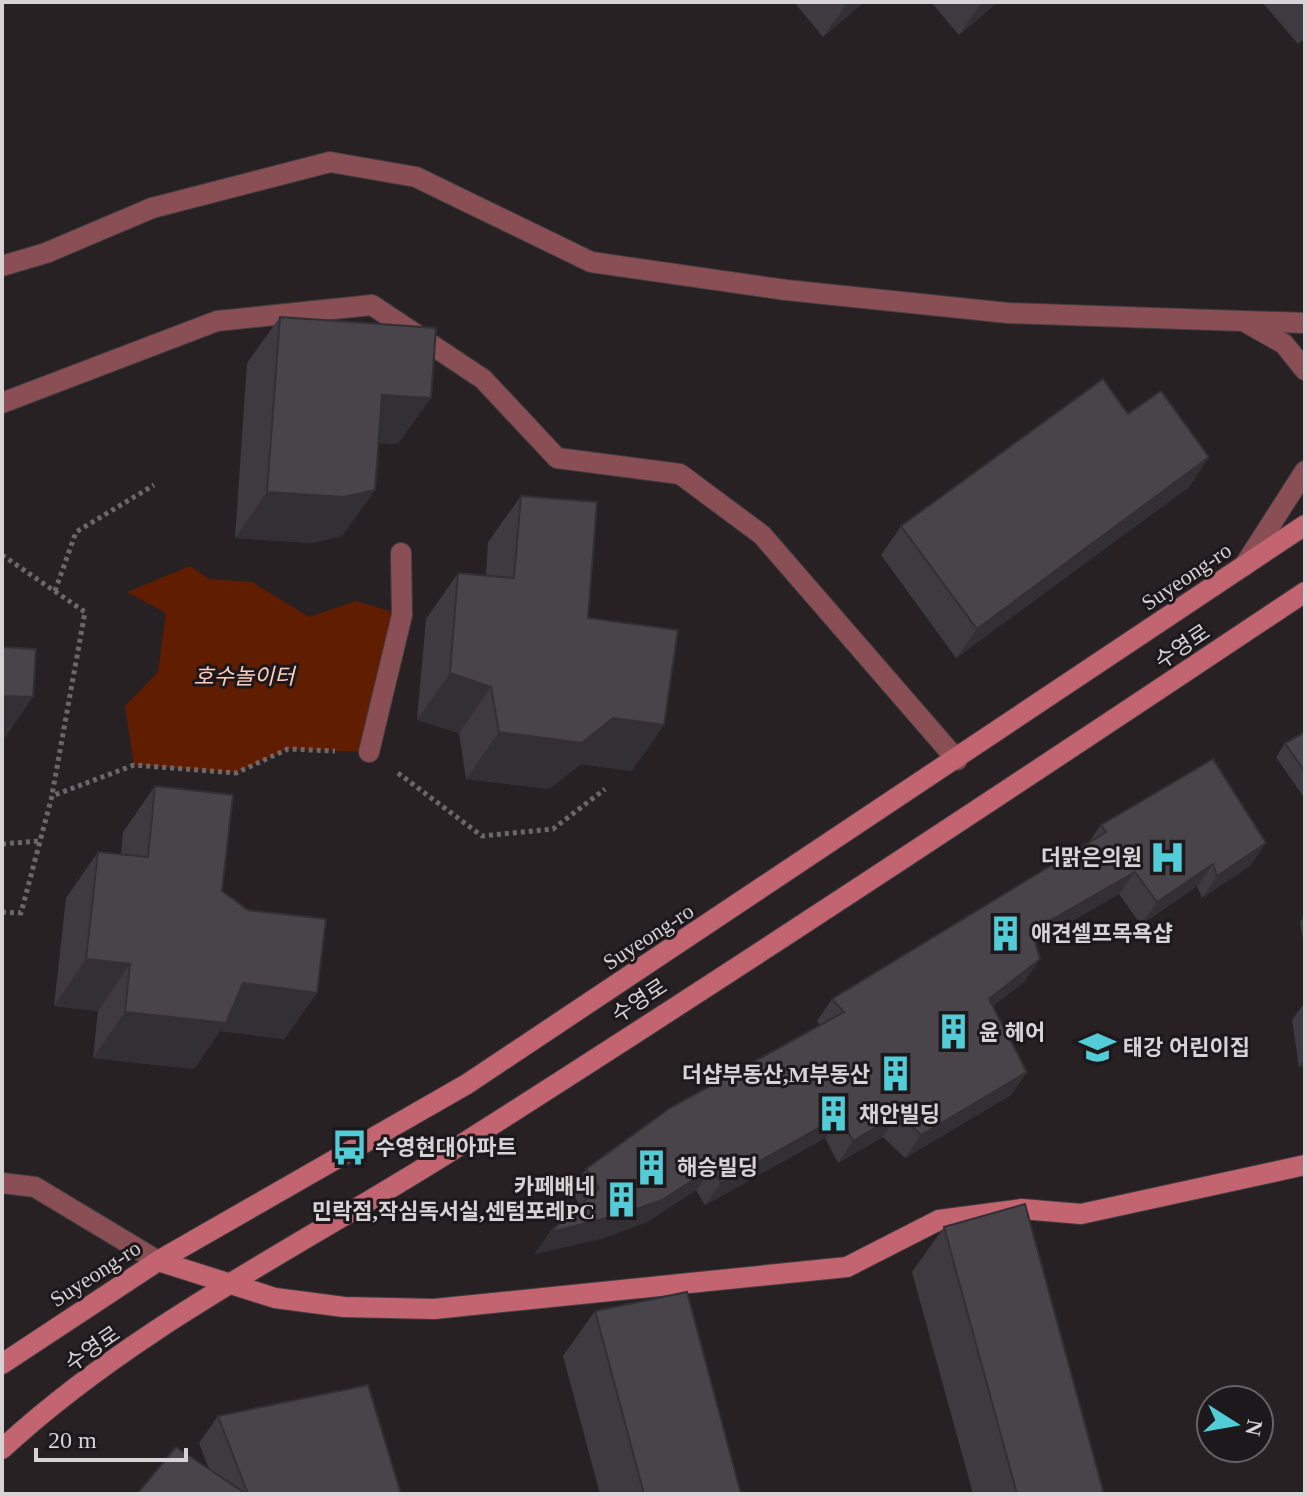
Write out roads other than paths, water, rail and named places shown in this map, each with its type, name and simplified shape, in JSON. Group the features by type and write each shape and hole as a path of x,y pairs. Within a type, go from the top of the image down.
{"main road":[{"name":"Suyeong-ro","path":"2,1364 158,1261 467,1084 1305,525"},
{"name":"수영로","path":"2,1449 91,1376 231,1284 457,1148 1305,592"},
{"path":"158,1261 275,1298 344,1307 434,1309 847,1267 939,1220 1022,1209 1081,1214 1305,1165"}],"street":[{"path":"2,266 46,253 152,208 330,162 416,177 591,262 786,290 1008,313 1305,323"},
{"path":"2,403 217,321 372,305 483,379 557,458 680,474 762,535 957,760"},
{"path":"1244,321 1284,344 1305,370"},
{"path":"1244,566 1305,471"},
{"path":"369,752 402,615 401,553"},
{"path":"2,1183 35,1187 158,1261"}],"place":[{"name":"더맑은의원","path":"1168,857"},
{"name":"애견셀프목욕샵","path":"1005,933"},
{"name":"윤 헤어","path":"953,1032"},
{"name":"태강 어린이집","path":"1097,1047"},
{"name":"더샵부동산,M부동산","path":"896,1074"},
{"name":"채안빌딩","path":"833,1114"},
{"name":"수영현대아파트","path":"349,1147"},
{"name":"해승빌딩","path":"651,1167"},
{"name":"카페배네 민락점,작심독서실,센텀포레PC","path":"621,1199"}],"park label":[{"name":"호수놀이터","path":"244,676"}]}
